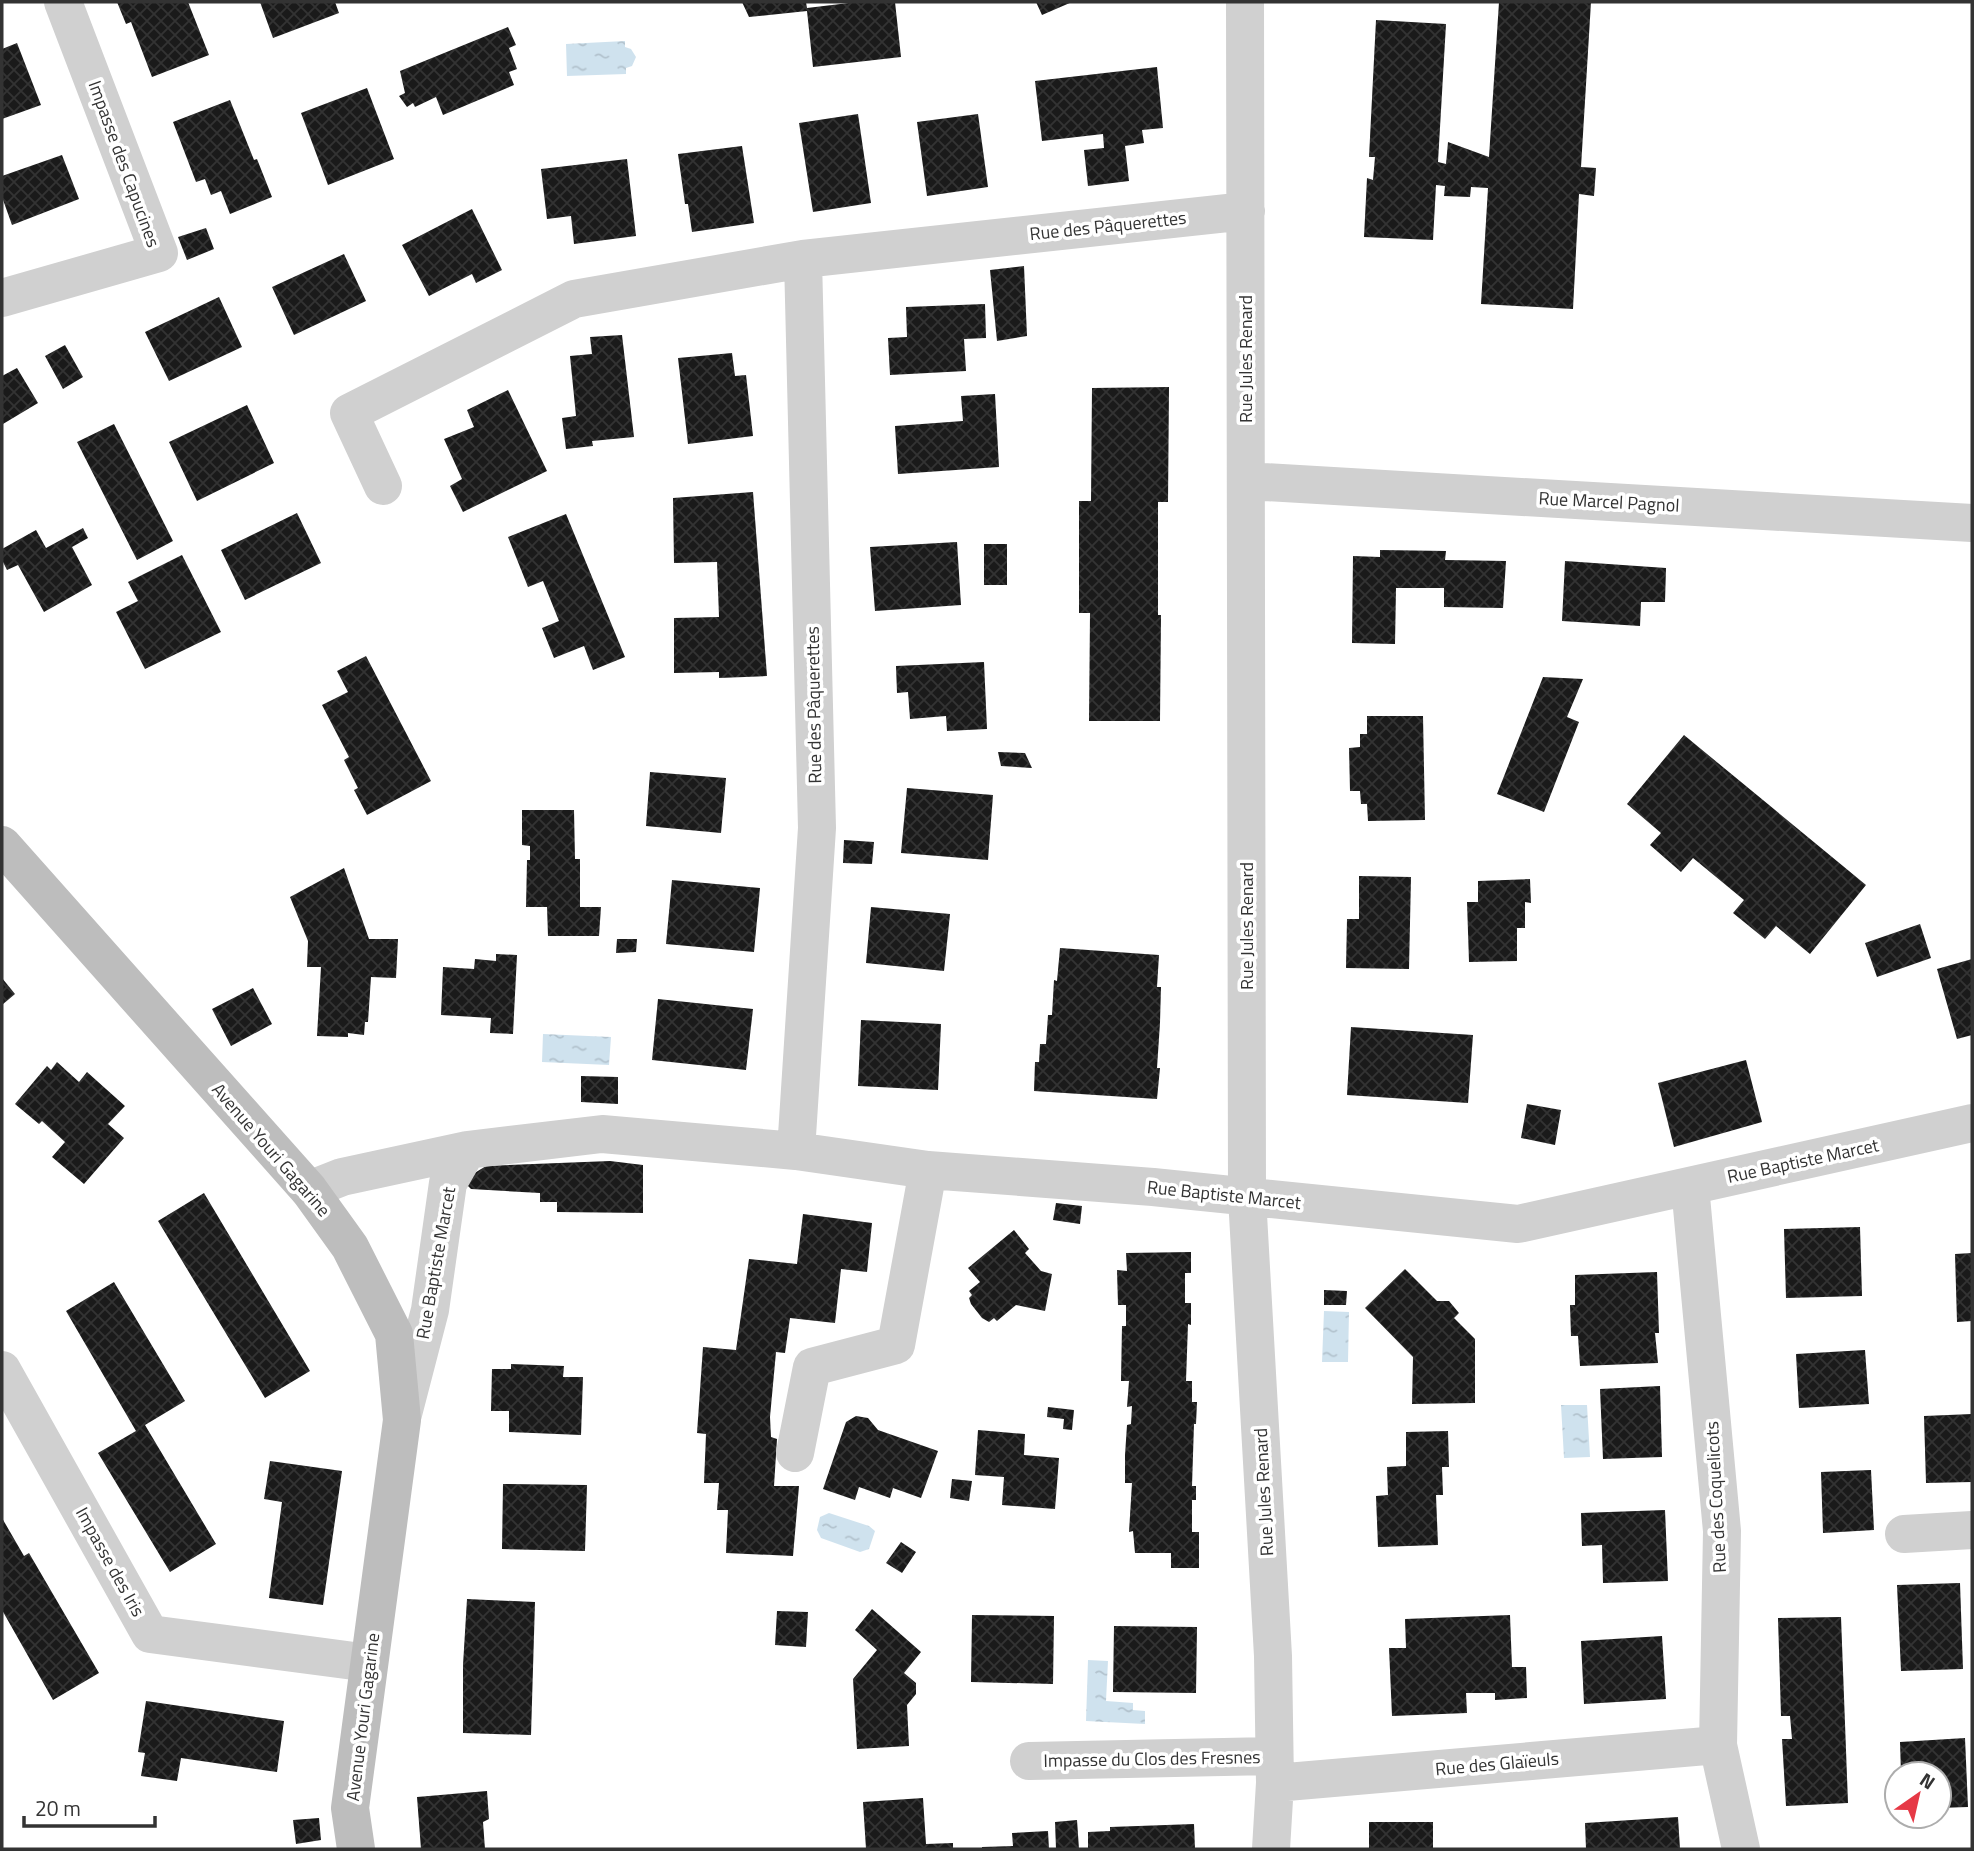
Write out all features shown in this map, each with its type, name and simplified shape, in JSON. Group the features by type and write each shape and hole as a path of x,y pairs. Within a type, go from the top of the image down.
{"street":[{"name":"Impasse des Capucines","path":"2,298 159,253 63,2"},
{"name":"Rue Jules Renard","path":"1245,2 1247,1197 1273,1656 1275,1769 1271,1849"},
{"name":"Rue des Pâquerettes","path":"383,486 349,414 574,299 803,259 1246,211"},
{"name":"Rue des Pâquerettes","path":"796,1151 817,828 803,259"},
{"name":"Rue Marcel Pagnol","path":"1247,481 1972,523"},
{"name":"Avenue Youri Gagarine","path":"2,845 309,1190 350,1247 394,1334 402,1420 350,1808 356,1849"},
{"name":"Rue Baptiste Marcet","path":"309,1190 342,1177 467,1150 602,1134 796,1151 928,1170 1153,1187 1518,1224 1972,1123"},
{"name":"Rue Baptiste Marcet","path":"402,1420 430,1310 448,1184 467,1150"},
{"path":"795,1453 812,1367 896,1345 928,1170"},
{"name":"Rue des Coquelicots","path":"1690,1186 1722,1531 1718,1745 1741,1849"},
{"name":"Impasse des Iris","path":"2,1370 150,1634 369,1662"},
{"path":"1903,1534 1972,1530"},
{"name":"Rue des Glaïeuls","path":"1275,1769 1718,1745"},
{"name":"Impasse du Clos des Fresnes","path":"1029,1761 1275,1769"}],"water":[{"path":"625,41 625,47 631,49 636,57 632,66 626,68 626,74 567,76 566,44"},
{"path":"543,1034 611,1037 609,1065 542,1062"},
{"path":"1324,1311 1349,1312 1348,1362 1322,1362"},
{"path":"1561,1405 1587,1405 1590,1457 1564,1458"},
{"path":"829,1513 869,1526 875,1531 869,1549 860,1552 821,1538 817,1530 820,1517"},
{"path":"1088,1660 1108,1661 1106,1701 1133,1703 1133,1710 1145,1711 1145,1724 1086,1721"}],"building":[{"path":"117,2 188,2 209,55 152,77 131,22 126,24"},
{"path":"260,2 335,2 339,13 273,38"},
{"path":"742,2 806,2 807,8 857,2 895,2 901,57 813,67 807,11 749,17"},
{"path":"1036,2 1072,2 1042,15"},
{"path":"1499,2 1591,2 1581,167 1596,168 1594,196 1579,194 1573,309 1481,304 1488,188 1471,187 1470,197 1444,196 1445,186 1436,185 1433,240 1364,237 1367,178 1373,180 1375,157 1369,157 1376,20 1446,24 1438,162 1446,164 1448,142 1489,157"},
{"path":"508,27 516,45 509,48 517,69 509,72 514,85 443,115 436,97 415,107 413,103 407,107 399,96 405,93 400,71"},
{"path":"17,43 41,105 2,119 2,49"},
{"path":"1157,67 1163,128 1142,130 1144,143 1125,146 1129,181 1088,186 1084,150 1104,148 1103,134 1042,141 1035,81"},
{"path":"367,88 394,159 328,185 301,113"},
{"path":"230,100 272,197 230,214 221,191 211,195 205,179 196,182 173,122"},
{"path":"858,114 871,203 813,212 799,123"},
{"path":"978,114 988,187 927,196 917,122"},
{"path":"742,146 754,223 692,232 678,154"},
{"path":"62,155 79,199 12,225 2,197 2,176"},
{"path":"627,159 636,236 574,244 571,216 547,219 541,169"},
{"path":"472,209 502,270 476,283 472,274 429,296 402,245"},
{"path":"206,228 214,249 187,260 178,237"},
{"path":"344,254 366,301 294,335 272,287"},
{"path":"1024,266 1027,336 997,341 990,270"},
{"path":"219,297 242,347 169,381 145,332"},
{"path":"985,304 986,338 964,339 966,371 890,375 888,338 907,337 906,307"},
{"path":"622,335 634,437 592,441 593,446 566,449 562,418 576,416 570,356 592,354 590,337"},
{"path":"65,345 83,377 63,389 45,356"},
{"path":"732,353 735,376 746,375 753,436 688,444 678,358"},
{"path":"17,368 38,403 3,424 2,376"},
{"path":"1169,387 1168,502 1158,502 1160,721 1089,721 1090,613 1079,613 1079,501 1091,501 1092,388"},
{"path":"508,390 547,471 463,512 450,486 462,479 444,439 474,427 467,410"},
{"path":"995,394 999,467 898,474 895,426 963,421 961,396"},
{"path":"247,405 274,463 197,501 169,442"},
{"path":"114,424 173,541 137,560 77,442"},
{"path":"753,492 767,676 719,678 719,672 674,673 674,618 719,617 717,562 674,563 673,498"},
{"path":"297,513 321,563 245,600 221,550"},
{"path":"566,514 625,657 593,670 584,646 554,658 542,628 559,621 543,581 528,587 508,537"},
{"path":"83,528 88,538 72,547 92,585 44,612 18,565 7,570 2,560 2,549 36,530 46,548"},
{"path":"957,542 961,605 875,611 870,547"},
{"path":"984,544 1007,544 1007,585 984,585"},
{"path":"1380,550 1446,551 1445,560 1506,561 1503,608 1444,607 1444,588 1396,588 1395,644 1352,643 1353,556 1380,557"},
{"path":"182,555 221,632 145,669 116,612 138,601 128,582"},
{"path":"1565,561 1666,568 1665,602 1641,602 1640,626 1562,621"},
{"path":"366,656 431,781 367,815 354,790 358,788 344,760 349,757 322,705 348,692 337,671"},
{"path":"984,662 987,729 947,731 946,716 910,719 908,692 897,693 896,666"},
{"path":"1543,677 1583,679 1567,717 1579,722 1544,812 1497,794"},
{"path":"1367,716 1423,716 1425,820 1368,821 1367,804 1361,804 1360,791 1350,791 1349,748 1360,747 1360,734 1367,734"},
{"path":"1684,735 1866,885 1810,954 1776,926 1765,939 1733,913 1744,900 1693,858 1681,872 1650,845 1661,833 1627,804"},
{"path":"998,752 1025,753 1032,768 1001,766"},
{"path":"650,772 726,778 721,833 646,826"},
{"path":"907,788 993,795 988,860 901,853"},
{"path":"522,810 574,810 575,859 580,859 580,907 601,907 599,936 548,936 547,907 526,907 530,846 522,845"},
{"path":"844,840 874,842 872,864 843,863"},
{"path":"344,868 369,939 398,939 396,978 371,977 368,1022 365,1022 364,1035 348,1033 348,1037 317,1036 321,967 307,967 308,941 290,897"},
{"path":"1359,876 1411,877 1409,969 1346,968 1347,919 1359,919"},
{"path":"1530,879 1531,903 1525,902 1525,928 1517,928 1517,961 1469,962 1467,902 1478,902 1478,881"},
{"path":"672,880 760,888 754,952 666,944"},
{"path":"871,907 950,914 944,971 866,963"},
{"path":"1920,924 1931,958 1877,977 1865,943"},
{"path":"617,939 637,939 636,952 616,953"},
{"path":"1060,948 1159,955 1157,987 1161,987 1157,1068 1160,1068 1157,1099 1034,1091 1035,1062 1039,1062 1040,1044 1046,1044 1048,1015 1052,1015 1054,980 1057,981"},
{"path":"496,954 517,955 513,1034 490,1033 491,1018 441,1015 443,967 474,969 475,959 496,961"},
{"path":"1972,959 1972,1035 1957,1039 1937,969"},
{"path":"2,978 15,994 2,1005"},
{"path":"253,988 272,1024 231,1046 212,1009"},
{"path":"658,999 753,1009 746,1070 652,1060"},
{"path":"861,1020 941,1024 938,1090 858,1086"},
{"path":"1351,1027 1473,1035 1468,1103 1347,1095"},
{"path":"1746,1060 1762,1122 1674,1147 1658,1083"},
{"path":"57,1062 79,1082 87,1072 125,1106 108,1124 124,1138 84,1184 52,1157 65,1142 42,1121 39,1124 15,1104 47,1066 51,1070"},
{"path":"581,1076 618,1077 618,1104 581,1102"},
{"path":"1527,1104 1561,1110 1555,1145 1521,1138"},
{"path":"610,1161 643,1165 643,1213 557,1212 557,1202 540,1202 540,1193 471,1189 467,1185 468,1177 486,1166"},
{"path":"204,1193 310,1371 265,1398 158,1221"},
{"path":"1056,1203 1082,1206 1080,1224 1053,1220"},
{"path":"803,1214 872,1223 867,1272 841,1269 835,1323 790,1318 785,1353 776,1352 770,1417 771,1437 777,1439 774,1486 799,1486 793,1556 726,1553 728,1510 717,1510 719,1483 704,1483 706,1434 697,1433 703,1347 736,1350 749,1259 797,1264"},
{"path":"1860,1227 1862,1296 1786,1298 1784,1229"},
{"path":"1014,1230 1029,1249 1025,1253 1041,1271 1052,1274 1045,1311 1016,1305 997,1321 994,1318 989,1322 982,1318 971,1304 969,1298 972,1295 969,1291 980,1282 968,1268"},
{"path":"1191,1252 1191,1273 1185,1273 1185,1303 1191,1303 1186,1381 1192,1381 1192,1402 1197,1402 1192,1486 1196,1486 1196,1500 1192,1500 1192,1532 1199,1532 1199,1568 1171,1568 1171,1553 1135,1553 1133,1531 1129,1532 1132,1483 1125,1483 1125,1455 1127,1425 1131,1424 1132,1406 1127,1407 1129,1381 1121,1381 1122,1326 1126,1326 1126,1305 1118,1305 1117,1270 1127,1271 1126,1253"},
{"path":"1972,1253 1972,1321 1957,1322 1955,1254"},
{"path":"1405,1269 1437,1301 1449,1301 1459,1313 1454,1318 1475,1339 1475,1403 1412,1404 1413,1357 1365,1308"},
{"path":"1657,1272 1659,1333 1655,1333 1658,1363 1580,1366 1578,1336 1571,1336 1570,1305 1575,1305 1575,1275"},
{"path":"114,1282 185,1401 145,1425 216,1544 170,1572 98,1453 136,1431 66,1311"},
{"path":"1324,1290 1347,1291 1346,1305 1324,1305"},
{"path":"1865,1350 1869,1404 1799,1408 1796,1354"},
{"path":"511,1364 564,1366 563,1377 583,1377 581,1435 509,1432 509,1411 491,1411 492,1369 511,1369"},
{"path":"1660,1386 1662,1457 1603,1459 1600,1389"},
{"path":"1048,1407 1074,1410 1072,1430 1063,1429 1064,1419 1047,1417"},
{"path":"1972,1414 1972,1482 1926,1483 1924,1416"},
{"path":"856,1416 868,1418 878,1430 938,1451 921,1498 893,1488 890,1498 859,1487 855,1500 823,1489 846,1422"},
{"path":"978,1430 1025,1434 1024,1455 1059,1458 1055,1509 1002,1505 1004,1477 975,1475"},
{"path":"1448,1431 1449,1467 1442,1467 1443,1495 1436,1495 1438,1545 1378,1547 1376,1496 1388,1495 1387,1467 1406,1466 1406,1432"},
{"path":"270,1461 342,1471 323,1605 269,1598 282,1502 264,1499"},
{"path":"1871,1470 1874,1530 1823,1533 1821,1472"},
{"path":"952,1479 972,1481 969,1501 950,1498"},
{"path":"503,1484 587,1485 585,1551 502,1549"},
{"path":"1665,1510 1668,1581 1603,1583 1602,1545 1582,1546 1581,1513"},
{"path":"2,1518 24,1556 29,1553 99,1673 53,1700 2,1610"},
{"path":"901,1542 916,1552 902,1573 886,1563"},
{"path":"1960,1583 1963,1669 1901,1671 1897,1585"},
{"path":"467,1599 535,1602 531,1735 463,1733"},
{"path":"872,1609 921,1652 904,1673 916,1683 916,1694 907,1705 909,1746 857,1749 853,1679 877,1650 855,1630"},
{"path":"777,1611 808,1612 806,1647 775,1645"},
{"path":"972,1615 1054,1616 1053,1684 971,1682"},
{"path":"1510,1615 1512,1667 1526,1667 1527,1698 1495,1700 1495,1693 1466,1693 1467,1713 1392,1716 1389,1648 1406,1648 1405,1619"},
{"path":"1841,1617 1848,1803 1786,1806 1782,1739 1792,1739 1790,1716 1781,1716 1778,1618"},
{"path":"1114,1626 1197,1627 1196,1693 1113,1692"},
{"path":"1662,1636 1666,1699 1584,1704 1581,1641"},
{"path":"146,1701 284,1721 277,1772 181,1758 177,1781 141,1776 145,1753 138,1752"},
{"path":"1965,1738 1968,1807 1953,1808 1953,1760 1901,1760 1900,1742"},
{"path":"487,1791 489,1819 483,1822 485,1849 421,1849 417,1797"},
{"path":"923,1798 926,1844 953,1843 953,1849 866,1849 863,1802"},
{"path":"1678,1817 1680,1849 1586,1849 1585,1823"},
{"path":"319,1818 321,1840 296,1844 293,1820"},
{"path":"1077,1820 1079,1849 1056,1849 1055,1822"},
{"path":"1369,1822 1433,1822 1433,1849 1369,1849"},
{"path":"1194,1824 1195,1849 1088,1849 1088,1832 1110,1831 1110,1827"},
{"path":"1048,1831 1049,1849 982,1849 1013,1846 1012,1833"}]}
